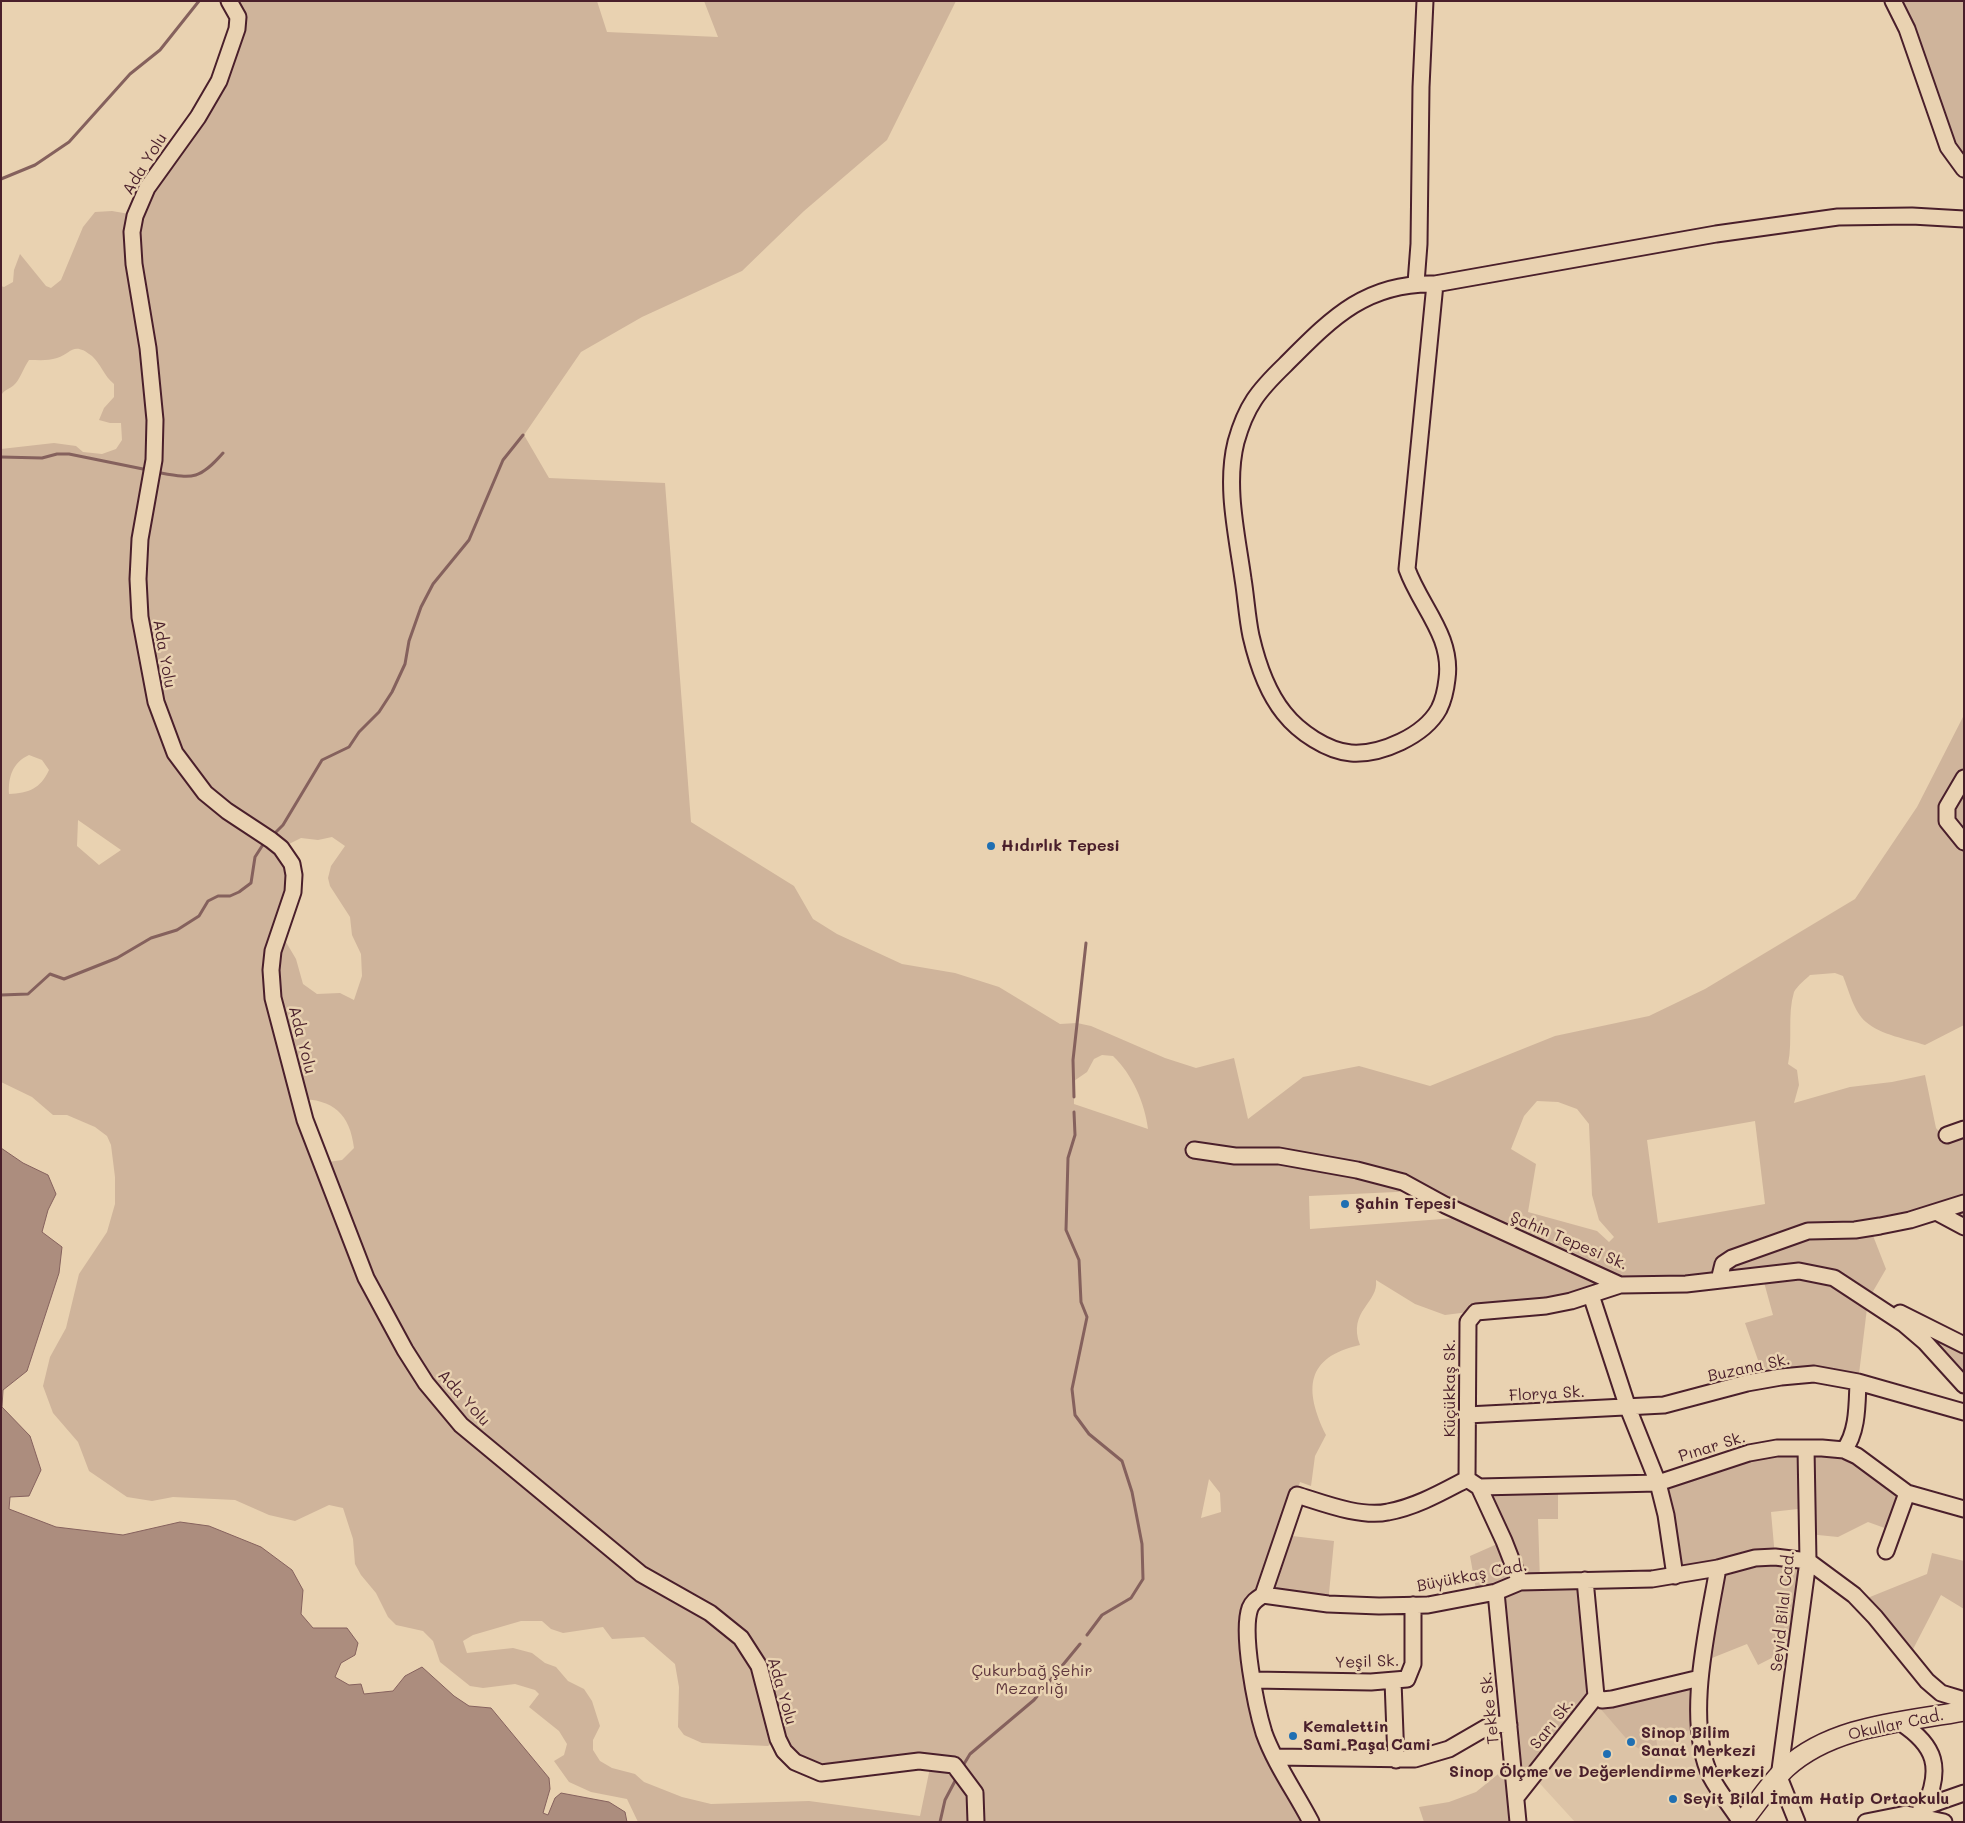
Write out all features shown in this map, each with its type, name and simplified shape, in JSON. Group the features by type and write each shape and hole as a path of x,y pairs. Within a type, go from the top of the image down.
{"main road":[{"name":"Okullar Cad.","path":"1742,1822 1787,1768 1822,1744 1858,1730 1964,1711"}],"street":[{"name":"Ada Yolu","path":"230,1 238,17 237,29 218,80 198,117 148,188 135,216 132,232 134,264 152,374 155,420 154,460 140,539 138,579 140,617 156,702 176,753 205,793 226,811 271,840 285,852 292,864 294,876 293,892 273,951 271,970 273,998 305,1120 363,1270 385,1316 405,1350 426,1383 461,1425 640,1574 710,1613 741,1638 758,1666 778,1739 784,1751 795,1762 821,1773 919,1761 954,1765 975,1793 976,1822"},
{"path":"1416,283 1420,244 1421,87 1425,1"},
{"path":"1893,1 1907,29 1948,147 1964,169"},
{"path":"1435,284 1408,546 1408,569 1415,589 1433,616 1446,647 1447,678 1440,707 1432,719 1416,732 1398,742 1372,751 1351,753 1327,747 1307,734 1284,713 1268,686 1250,634 1231,472 1239,434 1248,408 1259,390 1334,317 1369,296 1416,283 1435,284 1716,234 1838,217 1912,216 1964,219"},
{"path":"1964,778 1947,807 1947,821 1964,842"},
{"path":"1947,1135 1964,1129"},
{"name":"Şahin Tepesi Sk.","path":"1194,1150 1235,1156 1279,1156 1358,1170 1403,1182 1445,1205 1620,1285 1686,1284 1784,1272 1806,1272 1834,1278 1875,1304 1925,1342 1964,1386"},
{"path":"1719,1280 1723,1264 1732,1258 1808,1231 1856,1230 1880,1226 1964,1203"},
{"path":"1936,1212 1964,1227"},
{"name":"Küçükkaş Sk.","path":"1473,1483 1468,1415 1468,1322 1476,1312 1546,1306 1620,1285"},
{"path":"1590,1295 1628,1408 1658,1483 1666,1515 1674,1576"},
{"path":"1875,1304 1896,1310 1964,1344"},
{"name":"Buzana Sk.","path":"1628,1408 1664,1404 1781,1377 1814,1374 1858,1382 1964,1412"},
{"path":"1844,1450 1849,1443 1854,1426 1858,1382"},
{"name":"Florya Sk.","path":"1468,1415 1628,1408"},
{"name":"Pınar Sk.","path":"1473,1483 1658,1483 1749,1453 1777,1448 1844,1450 1857,1456 1907,1493 1964,1509"},
{"name":"Seyid Bilal Cad.","path":"1779,1777 1808,1561 1806,1448"},
{"path":"1312,1822 1275,1757 1264,1733 1253,1680 1247,1626 1252,1604 1263,1595 1297,1495 1344,1510 1387,1513 1473,1483 1504,1541 1520,1582"},
{"path":"1886,1551 1907,1493"},
{"name":"Büyükkaş Cad.","path":"1263,1595 1328,1604 1413,1605 1496,1592 1520,1582 1628,1581 1674,1576 1718,1568 1755,1558 1775,1557 1808,1561"},
{"path":"1808,1561 1854,1595 1875,1616 1928,1681 1941,1693 1964,1700"},
{"path":"1718,1568 1700,1678 1700,1728 1704,1756 1711,1777 1742,1822"},
{"path":"1584,1580 1596,1696 1602,1700 1612,1700 1700,1678"},
{"name":"Tekke Sk.","path":"1496,1592 1518,1822"},
{"name":"Yeşil Sk.","path":"1253,1680 1393,1681 1407,1679 1412,1671 1413,1605"},
{"path":"1393,1681 1396,1760"},
{"name":"Sarı Sk.","path":"1517,1796 1596,1696"},
{"path":"1901,1722 1920,1735 1931,1752 1934,1772 1932,1790 1925,1807"},
{"path":"1275,1757 1396,1760 1433,1756 1464,1742 1487,1727 1495,1724 1509,1725"},
{"path":"1779,1777 1797,1822"},
{"path":"1866,1822 1906,1814 1964,1793"},
{"path":"1906,1814 1944,1822"}],"shaded area":[{"path":"1,1148 23,1163 48,1175 56,1194 48,1210 42,1232 62,1247 59,1273 27,1371 3,1390 2,1407 30,1436 41,1470 29,1496 10,1497 9,1509 56,1527 123,1535 180,1522 209,1526 261,1547 292,1570 303,1590 301,1614 313,1628 347,1628 358,1643 355,1655 341,1663 335,1677 349,1685 361,1684 364,1694 393,1691 405,1676 422,1667 454,1696 469,1706 491,1708 549,1778 550,1789 543,1813 548,1815 555,1798 561,1793 609,1802 625,1812 627,1822 1,1822"},
{"name":"Sinop Bilim Sanat Merkezi","path":"1700,1678 1704,1756 1741,1822 1575,1822 1533,1776 1596,1696"}],"green space":[{"name":"Çukurbağ Şehir Mezarlığı","path":"229,1 597,1 607,32 718,37 704,1 956,1 887,140 804,211 742,271 642,317 581,352 524,435 549,478 665,483 691,822 794,886 813,919 837,934 902,964 955,973 999,987 1060,1024 1077,1023 1091,1026 1165,1058 1196,1068 1234,1058 1248,1119 1303,1077 1359,1066 1430,1086 1555,1036 1649,1016 1705,989 1855,899 1917,807 1964,715 1964,778 1956,789 1964,794 1964,1025 1925,1045 1879,1030 1866,1022 1858,1013 1843,976 1835,973 1810,975 1795,990 1792,1001 1788,1064 1797,1070 1799,1085 1794,1103 1850,1087 1892,1082 1925,1075 1936,1128 1946,1134 1964,1129 1964,1227 1936,1212 1870,1228 1886,1269 1868,1300 1858,1382 1765,1380 1745,1323 1773,1315 1762,1275 1445,1315 1415,1304 1376,1280 1376,1288 1373,1295 1357,1324 1360,1345 1342,1350 1328,1358 1319,1367 1314,1378 1314,1404 1326,1435 1315,1456 1311,1486 1300,1482 1284,1535 1334,1541 1328,1604 1263,1595 1250,1609 1264,1733 1311,1822 638,1822 627,1799 591,1792 569,1782 554,1761 564,1755 567,1744 559,1731 529,1707 539,1694 535,1690 515,1684 483,1688 470,1686 440,1662 433,1641 423,1631 396,1625 388,1617 376,1593 361,1575 355,1564 353,1539 343,1508 329,1505 295,1521 269,1515 235,1500 173,1497 152,1501 127,1497 89,1471 78,1442 53,1413 43,1386 50,1357 66,1328 79,1274 107,1232 115,1204 115,1177 111,1145 107,1136 95,1127 67,1115 53,1115 32,1097 1,1082 1,449 54,443 76,446 83,452 102,454 116,449 122,440 121,423 99,420 104,408 114,397 114,384 95,359 81,349 73,350 54,359 29,360 16,383 1,396 1,286 4,287 13,282 14,270 20,254 46,286 51,288 61,280 83,227 95,212 112,211 135,215 198,117 237,29","holes":["29,755 42,760 49,770 38,786 28,791 9,794 9,782 15,766","78,820 121,850 99,865 77,846","332,837 345,846 331,866 328,878 330,886 350,917 352,935 361,954 362,976 354,1000 340,993 317,994 303,984 296,959 280,932 292,864 281,848 301,838 318,840","1102,1055 1113,1056 1132,1080 1141,1099 1148,1129 1074,1104 1074,1081 1087,1072 1094,1059","299,1099 321,1102 338,1111 348,1126 354,1148 342,1160 321,1163","1537,1101 1558,1102 1577,1109 1589,1124 1592,1195 1599,1220 1614,1237 1609,1242 1597,1231 1528,1212 1536,1164 1511,1149 1524,1116","1755,1121 1765,1204 1658,1223 1647,1140","1418,1191 1469,1217 1310,1229 1309,1196","1209,1479 1220,1493 1221,1512 1201,1518","521,1621 542,1621 551,1629 563,1633 603,1627 612,1639 644,1637 675,1664 679,1687 678,1727 684,1735 702,1743 768,1746 778,1739 821,1773 931,1763 920,1816 809,1801 711,1804 682,1797 644,1782 635,1774 612,1768 600,1761 593,1750 593,1740 600,1726 592,1701 584,1689 568,1681 556,1667 545,1663 532,1653 513,1648 467,1653 463,1641 473,1635"]},
{"path":"1893,1 1964,1 1964,169"},
{"path":"1896,1310 1964,1345 1964,1385"},
{"path":"1844,1450 1907,1493 1893,1531 1868,1522 1838,1537 1808,1534 1807,1508 1771,1512 1775,1557 1808,1561 1799,1644 1758,1665 1747,1644 1702,1662 1717,1568 1675,1576 1658,1483 1749,1453"},
{"path":"1558,1485 1558,1519 1538,1519 1540,1581 1585,1580 1596,1696 1517,1796 1518,1822 1424,1822 1419,1807 1449,1802 1476,1792 1513,1762 1496,1592 1477,1595 1470,1556 1504,1541 1479,1487"},
{"path":"1932,1553 1964,1561 1964,1609 1941,1595 1909,1657 1860,1601 1927,1574"},
{"path":"1700,1678 1700,1728 1656,1738 1658,1750 1643,1751 1631,1744 1599,1707 1602,1700"}],"waterway":[{"path":"1,179 35,165 69,142 130,74 160,50 199,1"},
{"path":"276,832 283,825 322,760 349,747 359,732 379,712 392,692 405,664 409,641 421,607 433,584 469,540 503,460 523,435"},
{"path":"161,473 181,476 196,475 208,468 223,453"},
{"path":"1,457 42,458 57,454 69,454 143,469"},
{"path":"1,995 28,994 50,974 64,979 117,958 151,938 177,930 199,916 208,901 218,896 230,896 251,883 255,857 264,843"},
{"path":"1074,1097 1073,1060 1086,943"},
{"path":"1074,1112 1075,1135 1068,1158 1066,1230 1079,1260 1081,1302 1087,1317 1072,1389 1075,1415 1089,1434 1122,1461 1132,1492 1142,1544 1143,1579 1131,1598 1102,1615 1087,1635"},
{"path":"964,1764 970,1754 1034,1700 1080,1644"},
{"path":"940,1822 945,1800 955,1781"}],"place":[{"name":"Hıdırlık Tepesi","path":"991,846"},
{"name":"Şahin Tepesi","path":"1345,1204"},
{"name":"Kemalettin Sami Paşa Cami","path":"1293,1736"},
{"name":"Sinop Bilim Sanat Merkezi","path":"1631,1742"},
{"name":"Sinop Ölçme ve Değerlendirme Merkezi","path":"1607,1754"},
{"name":"Seyit Bilal İmam Hatip Ortaokulu","path":"1673,1799"}]}
